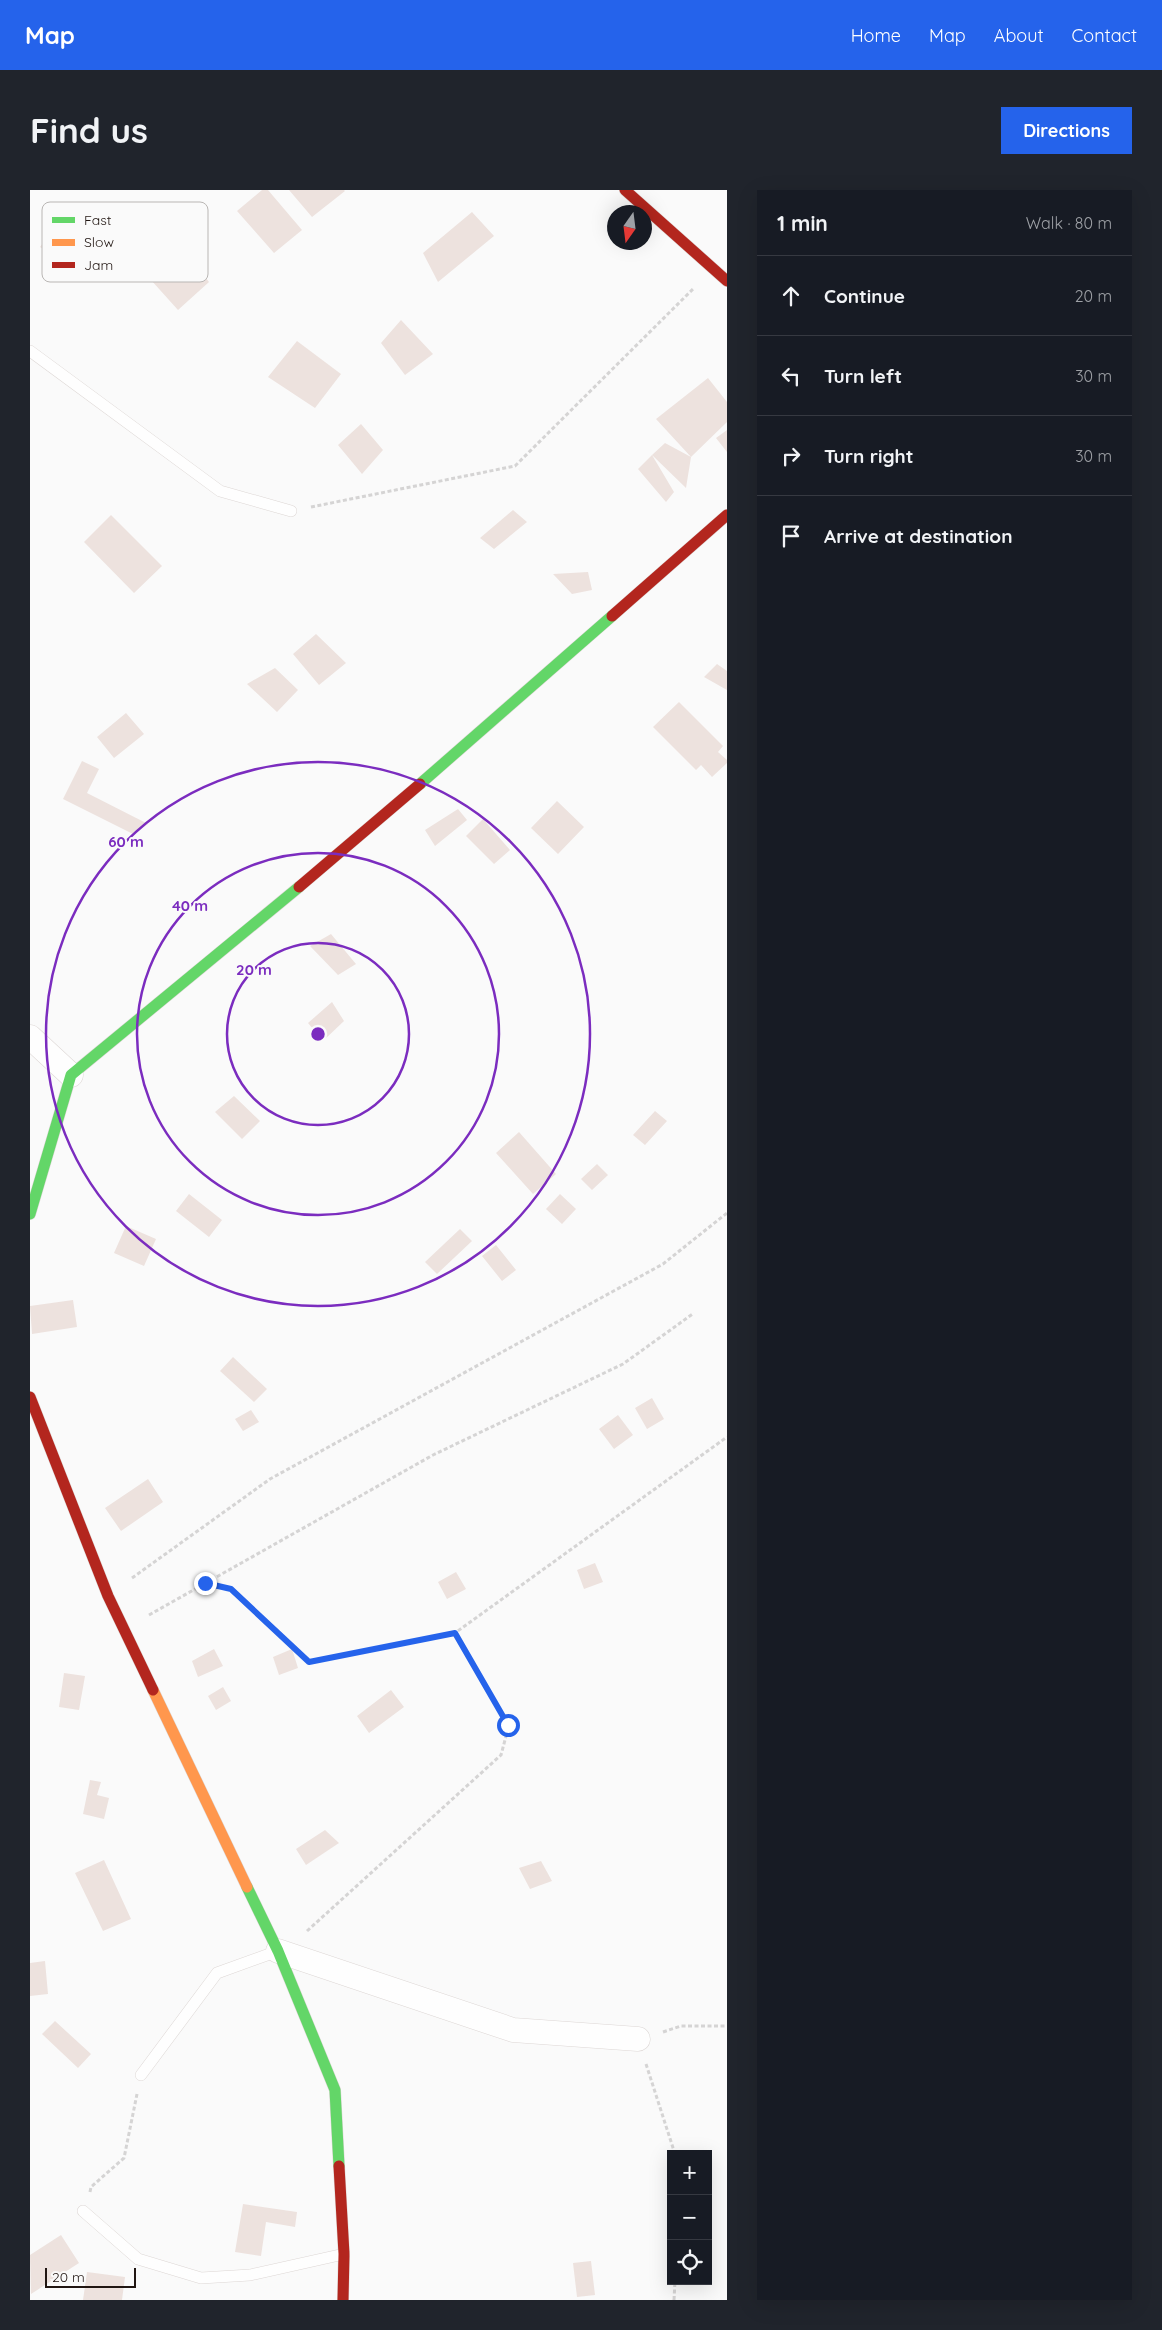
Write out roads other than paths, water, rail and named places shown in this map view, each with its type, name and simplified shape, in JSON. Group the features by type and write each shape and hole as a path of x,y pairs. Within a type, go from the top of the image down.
{"street":[{"path":"624,190 727,281"},
{"path":"30,1214 71,1075 252,927 450,758 727,515"},
{"path":"30,1037 71,1075"},
{"path":"30,1397 108,1596 125,1628 278,1951 335,2090 344,2254 343,2300"},
{"path":"278,1951 513,2030 638,2039"}],"lane":[{"path":"30,351 220,492 291,511"},
{"path":"141,2075 217,1973 278,1951"},
{"path":"83,2211 138,2259 201,2278 250,2275 344,2254"}]}
